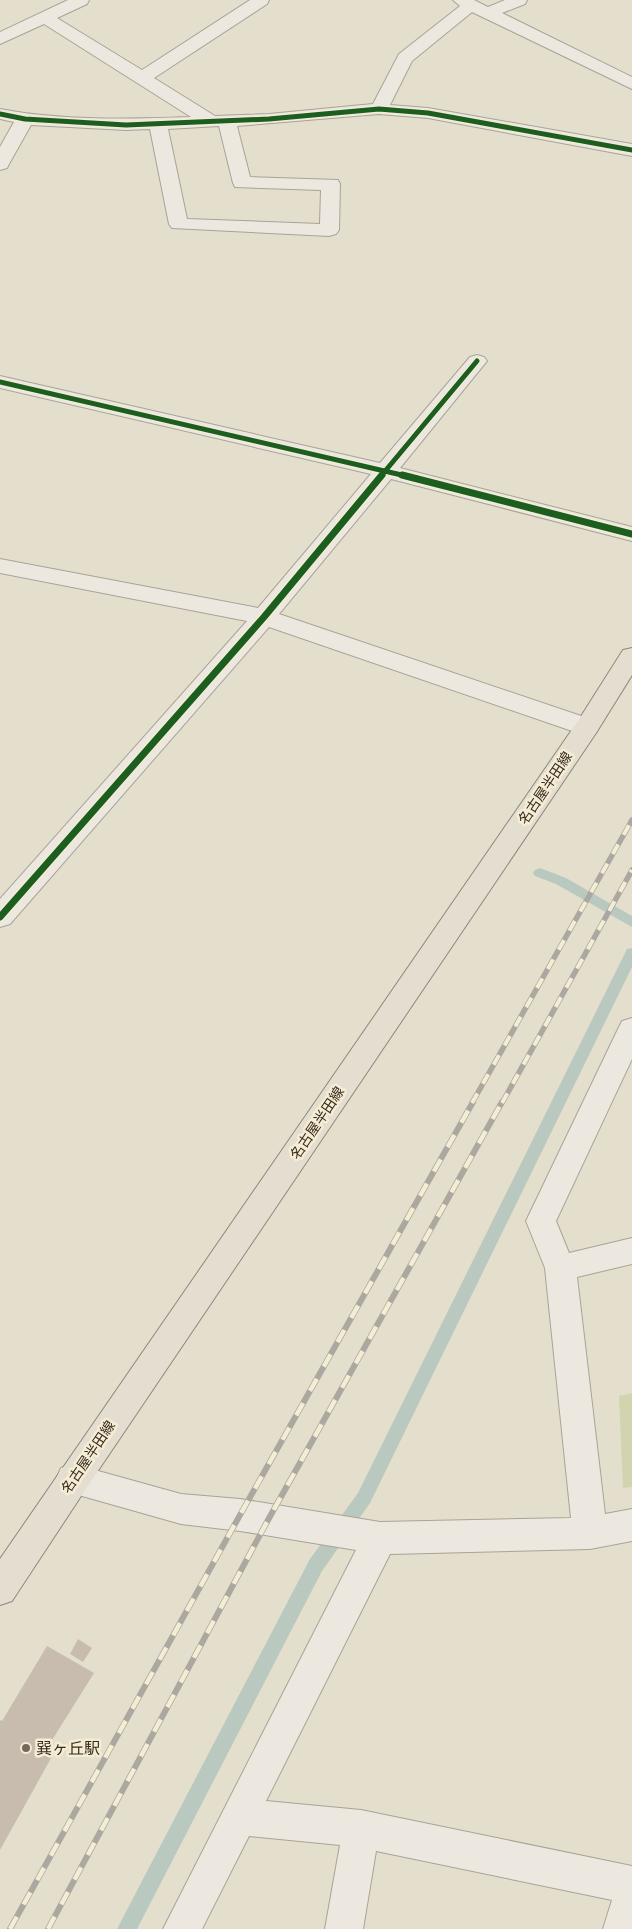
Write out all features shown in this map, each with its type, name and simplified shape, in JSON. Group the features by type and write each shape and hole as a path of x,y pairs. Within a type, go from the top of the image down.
{"main road":[{"name":"名古屋半田線","path":"0,1589 73,1479 587,727 632,656"}],"street":[{"path":"0,39 81,0"},
{"path":"142,78 262,0"},
{"path":"488,13 519,0"},
{"path":"379,109 405,58 466,2 632,84"},
{"path":"46,18 142,78 219,121 242,183 331,184 329,230 179,224 158,124"},
{"path":"0,114 25,120 126,125 270,119 379,109 428,113 632,150"},
{"path":"0,164 25,120"},
{"path":"0,916 264,617 477,361"},
{"path":"0,382 387,471 632,534"},
{"path":"0,566 264,617 587,727"},
{"path":"590,1533 560,1268 541,1222 632,1029"},
{"path":"560,1268 632,1251"},
{"path":"73,1479 181,1508 240,1515 380,1538 590,1533 632,1525"},
{"path":"182,1929 380,1538"},
{"path":"240,1817 361,1829 632,1885"},
{"path":"344,1929 361,1829"},
{"path":"622,1929 632,1896"}],"green space":[{"path":"632,1393 632,1487 623,1488 619,1396"}],"building":[{"path":"78,1639 92,1648 83,1662 70,1654"},
{"name":"巽ヶ丘駅","path":"47,1646 94,1673 49,1745 55,1751 0,1850 0,1720 2,1721"}],"waterway":[{"path":"540,873 561,881 632,922"},
{"path":"127,1929 316,1565 364,1498 632,953"}],"railway":[{"path":"472,1103 632,820"},
{"path":"502,1103 632,870"},
{"path":"10,1929 240,1515 473,1102"},
{"path":"48,1929 268,1520 502,1102"}],"cycle path":[{"path":"0,114 25,119 126,125 269,119 379,109 428,113 632,150"},
{"path":"0,917 264,617 477,361"},
{"path":"0,382 387,471 632,534"}],"place":[{"name":"巽ヶ丘駅","path":"26,1748"}]}
